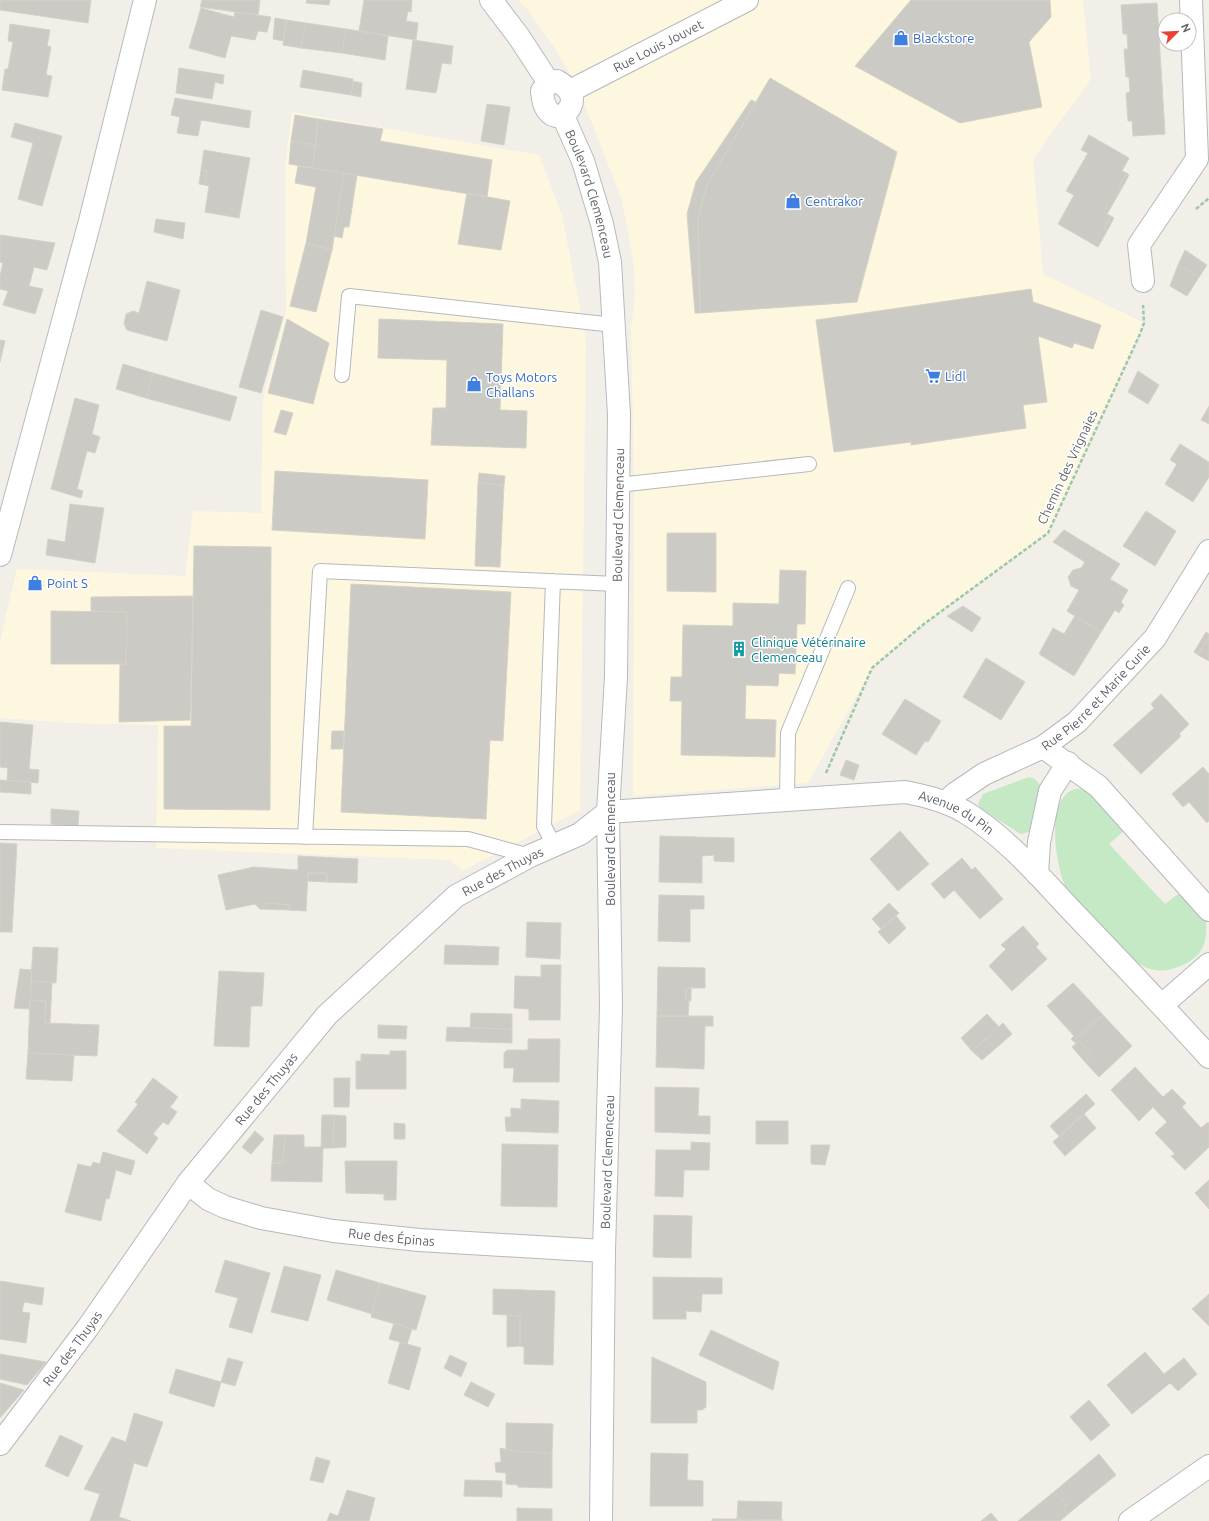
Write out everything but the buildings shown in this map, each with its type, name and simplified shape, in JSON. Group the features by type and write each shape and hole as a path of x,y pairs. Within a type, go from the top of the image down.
{"street":[{"path":"0,555 90,221 145,0"},
{"path":"490,0 519,37 549,83 557,81 570,91"},
{"name":"Rue Louis Jouvet","path":"570,91 747,0"},
{"path":"1143,281 1139,245 1197,159 1191,0"},
{"name":"Boulevard Clemenceau","path":"549,83 542,91 542,100 549,113 555,117 563,116 570,110 573,100 570,91"},
{"name":"Boulevard Clemenceau","path":"563,116 583,161 602,224 610,262 619,415 616,677 608,812 611,1007 604,1251 601,1521"},
{"name":"Rue Pierre et Marie Curie","path":"946,802 956,793 984,774 1043,746 1077,722 1155,638 1209,552"},
{"path":"1043,746 1098,786 1209,910"},
{"path":"1037,874 1039,842 1050,791 1068,763"},
{"name":"Avenue du Pin","path":"608,812 905,792 930,796 946,802 965,812 990,829 1037,874 1162,1005 1209,1057"},
{"name":"Rue des Thuyas","path":"0,1444 89,1326 188,1183 327,1015 456,896 530,856 580,834 608,812"},
{"path":"1162,1005 1209,964"},
{"name":"Rue des Épinas","path":"188,1183 208,1199 225,1207 261,1218 333,1231 419,1240 604,1251"},
{"path":"1130,1521 1209,1466"}],"lane":[{"path":"342,375 349,296 614,325"},
{"path":"618,485 809,464"},
{"path":"305,837 320,571 617,584"},
{"path":"553,581 544,826 554,845"},
{"path":"787,800 788,733 848,588"},
{"path":"0,832 468,839 530,856"}],"path":[{"path":"1195,210 1209,198"},
{"name":"Chemin des Vrignaies","path":"815,798 872,668 924,624 1048,533 1144,323 1143,281"}],"shaded area":[{"path":"518,0 1083,0 1091,79 1033,159 1043,274 1144,323 1048,533 924,624 872,668 808,783 633,796 634,475 631,329 635,295 634,266 622,200 579,90 558,53 528,10"},
{"path":"292,112 539,155 562,215 586,339 580,810 462,871 450,860 156,848 158,725 70,723 0,718 0,641 17,569 185,576 193,511 261,513 263,400 286,312 285,166"}],"green space":[{"path":"1029,777 1035,779 1041,786 1033,828 1028,832 1021,834 981,809 978,804 983,794"},
{"path":"1087,789 1125,830 1109,844 1165,904 1181,892 1206,918 1204,945 1192,960 1171,969 1160,970 1147,968 1119,947 1067,890 1059,867 1055,837 1058,808 1064,797 1072,790"}],"place":[{"name":"Blackstore","path":"901,38"},
{"name":"Centrakor","path":"793,201"},
{"name":"Lidl","path":"933,376"},
{"name":"Toys Motors Challans","path":"474,384"},
{"name":"Point S","path":"35,583"},
{"name":"Clinique Vétérinaire Clemenceau","path":"739,649"}]}
